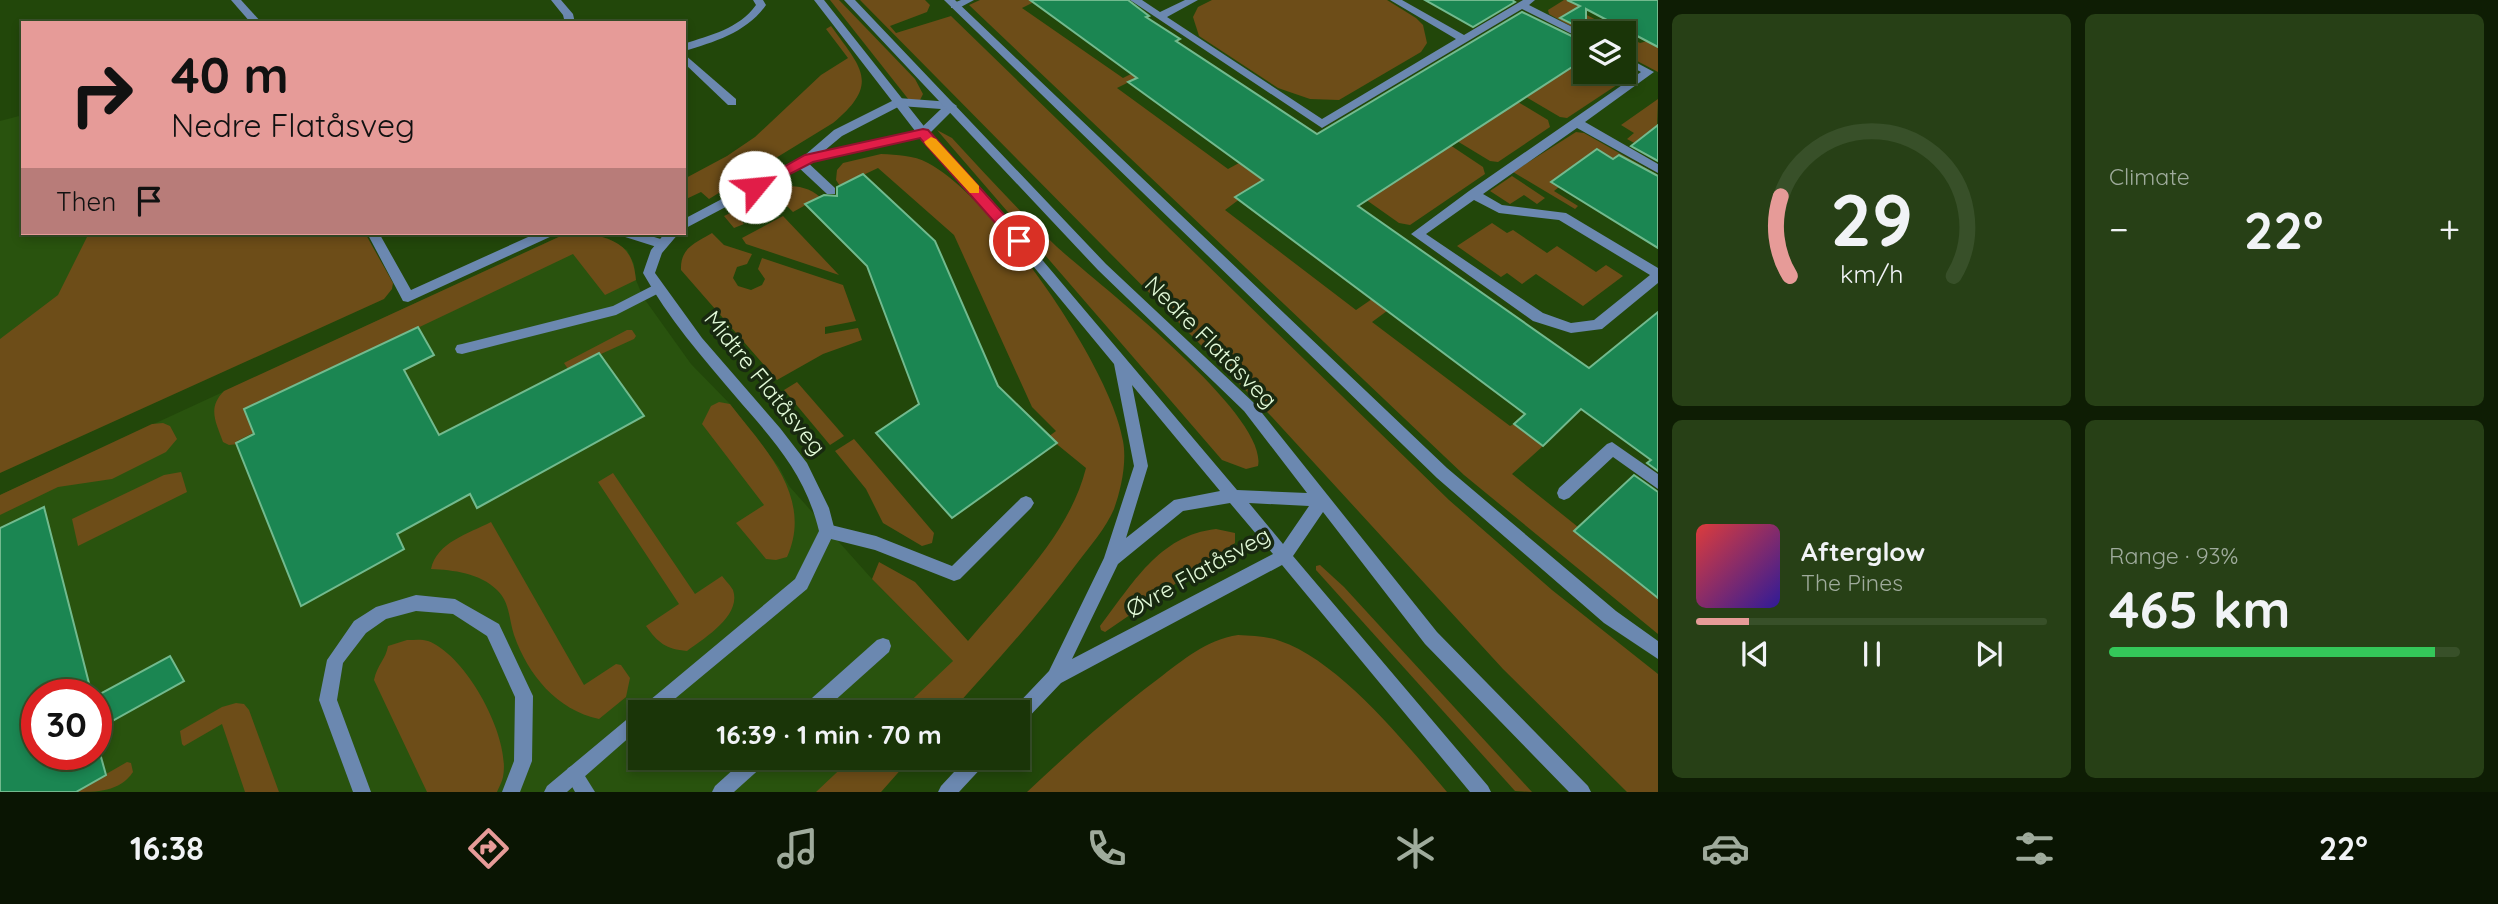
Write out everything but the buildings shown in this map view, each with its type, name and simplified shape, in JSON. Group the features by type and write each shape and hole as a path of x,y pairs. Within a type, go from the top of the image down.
{"street":[{"path":"236,0 255,21"},
{"path":"556,0 568,14 570,21"},
{"path":"686,47 741,25 755,15 761,5 758,0"},
{"path":"819,0 923,133 985,200 1482,792"},
{"name":"Nedre Flatåsveg","path":"849,0 1102,267 1249,407 1431,638 1583,792"},
{"path":"952,3 969,0"},
{"path":"1135,0 1322,124 1526,2 1573,30"},
{"path":"1160,16 1193,0"},
{"path":"1395,0 1464,39"},
{"path":"952,3 1442,473 1610,617 1658,651"},
{"path":"686,59 732,102"},
{"path":"1636,65 1653,74"},
{"path":"1473,194 1499,209 1562,216 1658,275 1597,325 1571,328 1538,317 1417,234 1473,194 1576,122 1653,74"},
{"path":"686,224 805,160 838,132 898,102 951,106"},
{"path":"805,160 923,133 951,106"},
{"path":"1576,122 1658,169"},
{"path":"805,160 831,191"},
{"path":"374,235 408,297 520,239 539,235"},
{"path":"633,235 660,243 670,235"},
{"name":"Midtre Flatåsveg","path":"660,243 651,258 649,273 721,370 797,458 817,491 827,531"},
{"path":"463,349 616,310 659,288"},
{"path":"1112,559 1140,466 1121,362"},
{"path":"1564,493 1612,448 1658,482"},
{"name":"Øvre Flatåsveg","path":"1030,703 1055,677 1112,559 1179,505 1232,496 1322,500"},
{"name":"Øvre Flatåsveg","path":"1055,677 1284,556 1322,500"},
{"path":"661,700 801,584 827,531 876,543 954,574 1026,503"},
{"path":"362,792 328,700 335,660 360,627 382,612 415,603 455,607 493,630 524,696 523,761 511,792"},
{"path":"823,700 883,646"},
{"path":"553,792 628,727"},
{"path":"721,792 746,770"},
{"path":"947,792 968,770"},
{"path":"574,774 586,792"}],"shaded area":[{"path":"830,0 839,0 915,79 923,94 920,100 909,100"},
{"path":"860,0 925,0 930,5 927,12 890,26 896,33 951,16 1449,500 1552,590 1658,674 1658,792 1627,792 1503,669 1272,417"},
{"path":"980,0 1038,0 1022,8 1123,78 1171,54 1177,58 1117,88 1228,169 1239,163 1272,175 1225,210 1356,310 1372,299 1384,304 1382,307 1387,311 1372,322 1510,426 1514,424 1543,446 1512,474 1578,527 1574,531 1658,598 1658,634 1464,475 969,5"},
{"path":"1212,0 1387,0 1423,25 1427,43 1421,52 1339,100 1310,99 1278,88 1199,36 1193,17 1198,7"},
{"path":"1564,0 1590,0 1581,12 1598,21 1573,21 1573,27 1549,14 1548,10"},
{"path":"831,26 851,53 861,75 857,97 848,109 833,123 709,199 701,192 686,199 686,178 755,137 821,75 848,58 826,29"},
{"path":"1658,38 1658,72 1636,60 1636,41 1640,43"},
{"path":"1573,66 1573,84 1618,84 1567,118 1560,117 1526,97"},
{"path":"1658,99 1656,155 1627,139 1634,133 1621,125"},
{"path":"1518,102 1548,120 1550,127 1498,162 1490,161 1457,141"},
{"path":"21,116 21,235 303,235 0,362 0,121"},
{"path":"937,130 952,138 1056,246 1176,350 1209,383 1237,415 1254,443 1258,466 1246,469 1222,460"},
{"path":"1576,132 1584,133 1658,175 1658,185 1597,150 1552,182 1559,187 1554,191 1578,206 1575,209 1513,172"},
{"path":"1450,145 1483,167 1485,174 1410,225 1399,223 1297,151"},
{"path":"881,154 922,160 955,182 985,211 1046,287 1073,330 1097,371 1114,409 1123,441 1124,467 1111,516 1063,582 962,700 912,700 953,661 872,579 879,562 915,582 968,641 1053,539 1078,493 1086,468 1048,437 1056,431 1032,407 954,235 878,168 840,186 836,180 837,170 843,163"},
{"path":"1512,176 1545,198 1537,204 1524,195 1510,204 1490,191"},
{"path":"786,186 804,188 820,197 793,212 784,203 770,210 764,205 739,218 744,224 734,228 724,216"},
{"path":"783,216 839,275 746,244 742,238"},
{"path":"1492,223 1507,233 1513,230 1547,253 1557,246 1596,272 1606,265 1623,276 1583,306 1536,274 1522,284 1507,273 1501,277 1457,246"},
{"path":"712,233 724,245 752,254 747,264 737,267 733,278 738,286 751,290 762,285 765,279 758,269 762,258 843,285 856,321 825,327 825,334 858,328 862,340 823,354 777,380 681,270 686,251"},
{"path":"88,235 366,235 393,283 384,299 0,473 0,339 58,295"},
{"path":"563,235 594,235 609,239 627,250 634,264 636,280 643,297 691,364 730,404 779,467 789,486 872,579 953,661 951,700 628,700 628,770 900,770 881,792 0,792 0,495"},
{"path":"563,235 594,235 607,239 622,246 631,259 636,280 605,295 573,254 388,342 255,432 237,441 238,444 229,445 223,442 216,422 214,409 224,391"},
{"path":"627,330 632,330 636,336 634,339 568,369 564,363"},
{"path":"797,382 844,436 830,445 784,390"},
{"path":"719,402 730,404 757,438 790,494 794,535 787,557 766,559 736,523 764,505 702,424 711,406"},
{"path":"163,423 170,426 177,439 166,452 112,479 58,487 0,515 0,495 152,424"},
{"path":"854,439 934,533 932,543 922,546 883,523 866,489 835,451"},
{"path":"181,472 187,492 78,546 72,519 164,475"},
{"path":"613,473 695,594 722,576 733,590 734,600 727,618 687,651 663,644 646,626 679,604 598,482"},
{"path":"491,522 584,685 616,664 621,665 630,678 626,697 599,719 570,708 546,689 536,677 520,650 507,606 497,590 474,576 431,569 434,560 447,545"},
{"path":"1216,529 1235,533 1235,543 1105,632 1101,630 1100,626 1149,564 1178,541 1196,533"},
{"path":"1320,565 1344,587 1532,792 1515,791 1316,570 1316,566"},
{"path":"1238,635 1280,641 1303,651 1326,666 1371,706 1447,792 1027,792 1107,720 1177,665 1205,646"},
{"path":"407,640 426,640 442,649 471,680 483,699 493,720 504,760 503,777 497,792 427,792 374,680 388,646"},
{"path":"244,704 249,710 279,792 245,792 222,724 184,746 182,744 180,731 222,707"},
{"path":"127,762 131,763 133,772 121,784 99,791 75,792"},
{"path":"839,770 900,770 881,792 816,792"}],"slow traffic":[{"path":"931,142 975,189"}],"route":[{"path":"755,187 809,158 923,133 1019,241"}]}
